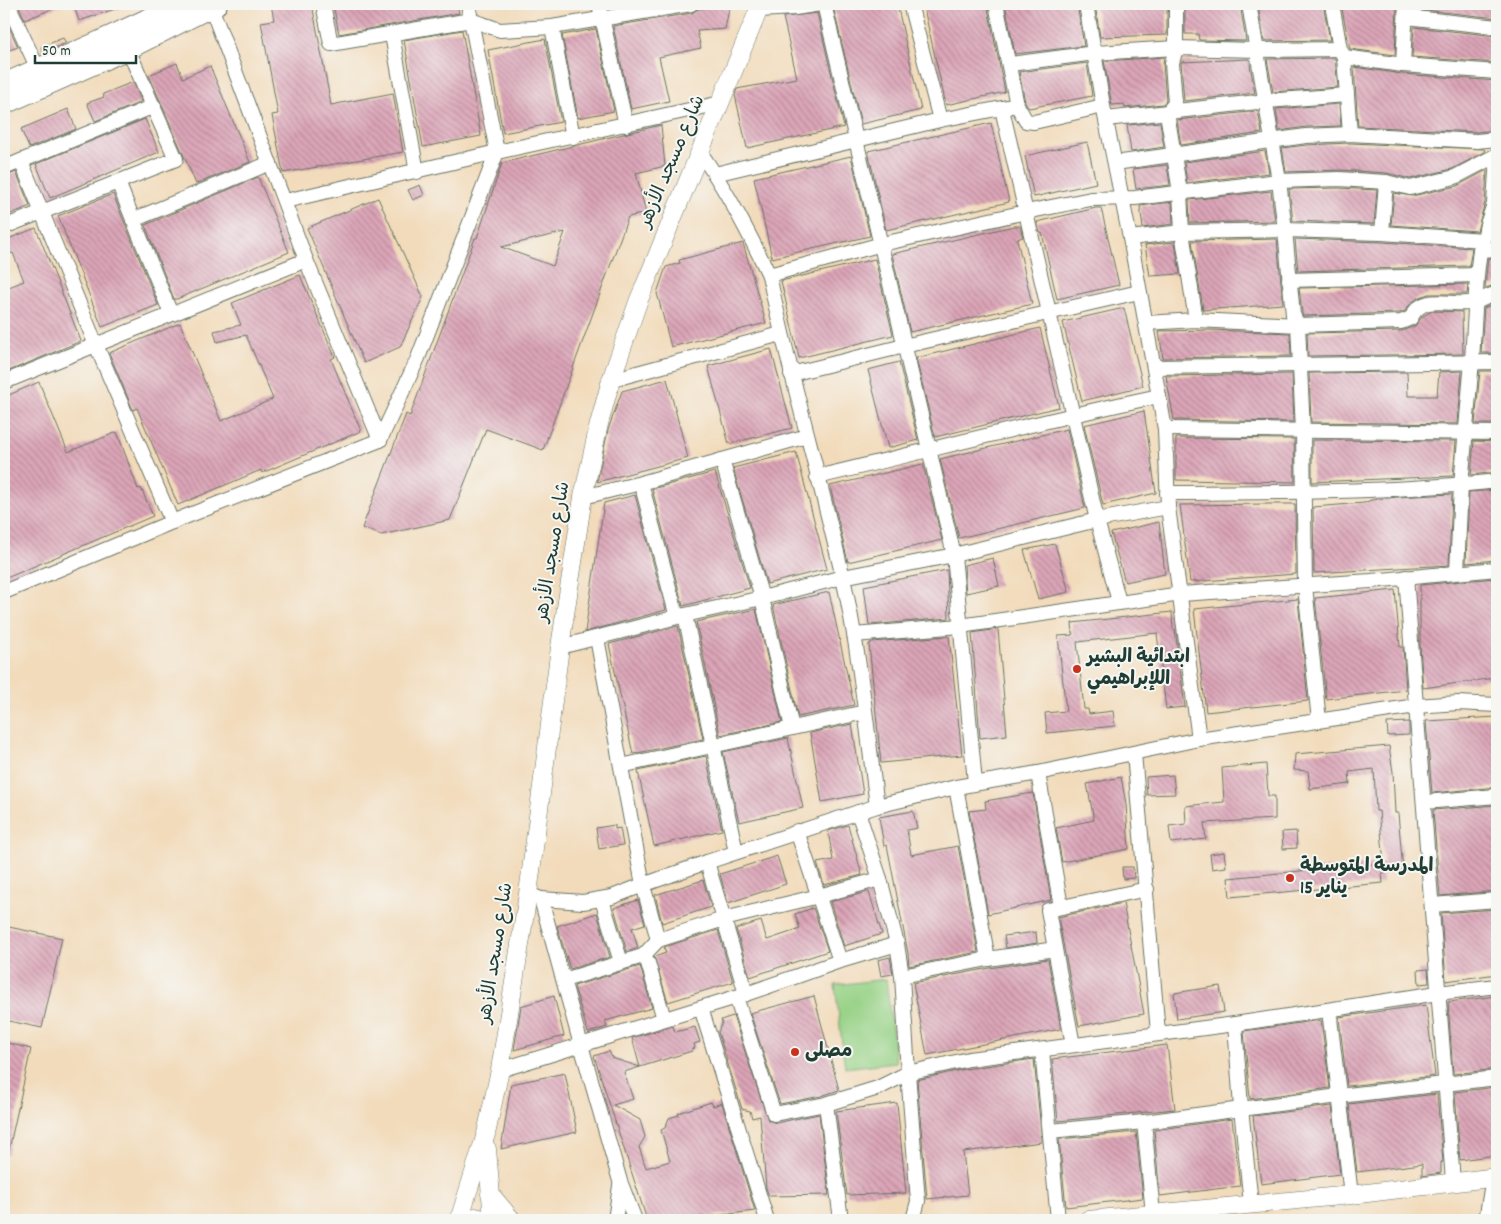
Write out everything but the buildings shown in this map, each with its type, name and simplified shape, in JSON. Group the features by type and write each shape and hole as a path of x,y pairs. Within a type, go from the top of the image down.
{"main road":[{"path":"4,84 180,4"},
{"path":"4,104 128,49 213,5"}],"street":[{"path":"8,4 38,69"},
{"path":"323,4 331,44 471,20 500,30 552,27 691,4"},
{"path":"4,592 172,522 380,440 418,358 497,152 468,4"},
{"path":"599,4 626,125"},
{"path":"761,7 796,8 820,4"},
{"path":"824,4 954,555 975,783"},
{"path":"910,4 940,120"},
{"path":"996,4 1017,105 1028,122 1105,112 1168,112 1266,101 1347,95"},
{"path":"1086,4 1165,429 1168,500 1199,739"},
{"path":"1176,4 1176,48 1172,63 1175,103 1168,112 1180,192 1182,232 1196,320"},
{"path":"1249,4 1279,181 1293,315 1298,325 1303,432 1305,586 1319,721"},
{"path":"1332,4 1342,53 1350,134"},
{"path":"213,5 306,260 380,440"},
{"name":"شارع مسجد الأزهر","path":"459,1220 486,1134 535,896 560,647 584,497 599,424 611,380 638,302 761,7"},
{"path":"1403,65 1406,10 1497,27"},
{"path":"552,27 572,137"},
{"path":"392,35 417,172"},
{"path":"1010,64 1095,53 1176,48 1342,53 1403,65 1497,72"},
{"path":"4,227 176,159 128,49"},
{"path":"285,201 721,103"},
{"path":"715,174 940,120 1017,105"},
{"path":"4,168 154,106"},
{"path":"1002,109 1048,313 1118,602"},
{"path":"1115,163 1272,140 1350,134 1477,141 1497,139"},
{"path":"700,152 746,228 769,276 781,334 842,577 854,636 877,806"},
{"path":"769,276 882,244 1091,199 1135,198 1279,181 1339,179 1386,182 1410,188 1455,177 1497,156"},
{"path":"1457,572 1461,485 1472,361 1477,275 1482,245 1494,204 1497,156"},
{"path":"22,160 96,345 172,522"},
{"path":"133,220 270,162"},
{"path":"118,182 171,314"},
{"path":"1382,233 1386,182"},
{"path":"1130,238 1182,232 1285,230 1382,233 1482,245 1497,250"},
{"path":"4,382 306,260"},
{"path":"1289,280 1477,275"},
{"path":"791,374 1139,292"},
{"path":"1146,323 1196,320 1298,325 1400,322 1411,318 1414,310 1422,305 1434,302 1476,302 1488,295 1497,294"},
{"path":"611,380 781,334"},
{"path":"1154,367 1497,362"},
{"path":"817,476 1073,414 1159,396"},
{"path":"1165,429 1497,433"},
{"path":"584,497 641,483 807,436"},
{"path":"722,460 762,598 792,728"},
{"path":"560,647 842,577 954,555 1097,520 1168,500 1461,485 1497,481"},
{"path":"641,483 681,616 713,746 736,852"},
{"path":"854,636 960,626 1181,594 1305,586 1497,569"},
{"path":"1406,576 1444,1085 1453,1181"},
{"path":"597,638 643,885 658,940"},
{"path":"635,1220 620,1181 564,980 535,896 583,902 612,898 643,885 797,831 877,806 975,783 1038,773 1199,739 1416,706 1458,703 1497,705"},
{"path":"621,766 865,712"},
{"path":"1134,753 1158,1033"},
{"path":"1038,773 1061,907"},
{"path":"956,787 988,959"},
{"path":"1424,802 1497,796"},
{"path":"858,812 880,879 897,944 902,976 918,1201 913,1220"},
{"path":"797,831 840,961"},
{"path":"707,862 724,920 741,995 774,1114 826,1104 878,1088 908,1073 969,1059 1235,1024 1438,993 1497,986"},
{"path":"564,980 643,956 658,940 724,920 880,879"},
{"path":"1073,1045 1048,910 1147,889"},
{"path":"602,900 621,962"},
{"path":"1432,905 1497,900"},
{"path":"500,1070 701,1008 840,961 897,944"},
{"path":"902,976 988,959 1055,949"},
{"path":"643,956 648,963 664,1019"},
{"path":"701,1008 767,1220"},
{"path":"1329,1010 1351,1195"},
{"path":"1235,1024 1251,1204"},
{"path":"1042,1050 1058,1220"},
{"path":"1050,1131 1144,1122 1241,1108 1497,1078"},
{"path":"826,1104 841,1220"},
{"path":"1144,1122 1153,1214"},
{"name":"شارع مسجد الأزهر","path":"486,1134 493,1220"},
{"path":"1088,1220 1351,1195 1495,1177 1486,1220"},
{"path":"615,1220 620,1181"},
{"path":"490,1194 512,1220"},
{"path":"463,1220 475,1217 488,1220"}],"green space":[{"path":"886,979 896,1062 845,1068 835,985"}],"place":[{"name":"ابتدائية البشير اللإبراهيمي","path":"1077,669"},
{"name":"المدرسة المتوسطة 15 يناير","path":"1290,878"},
{"name":"مصلى","path":"795,1052"}]}
